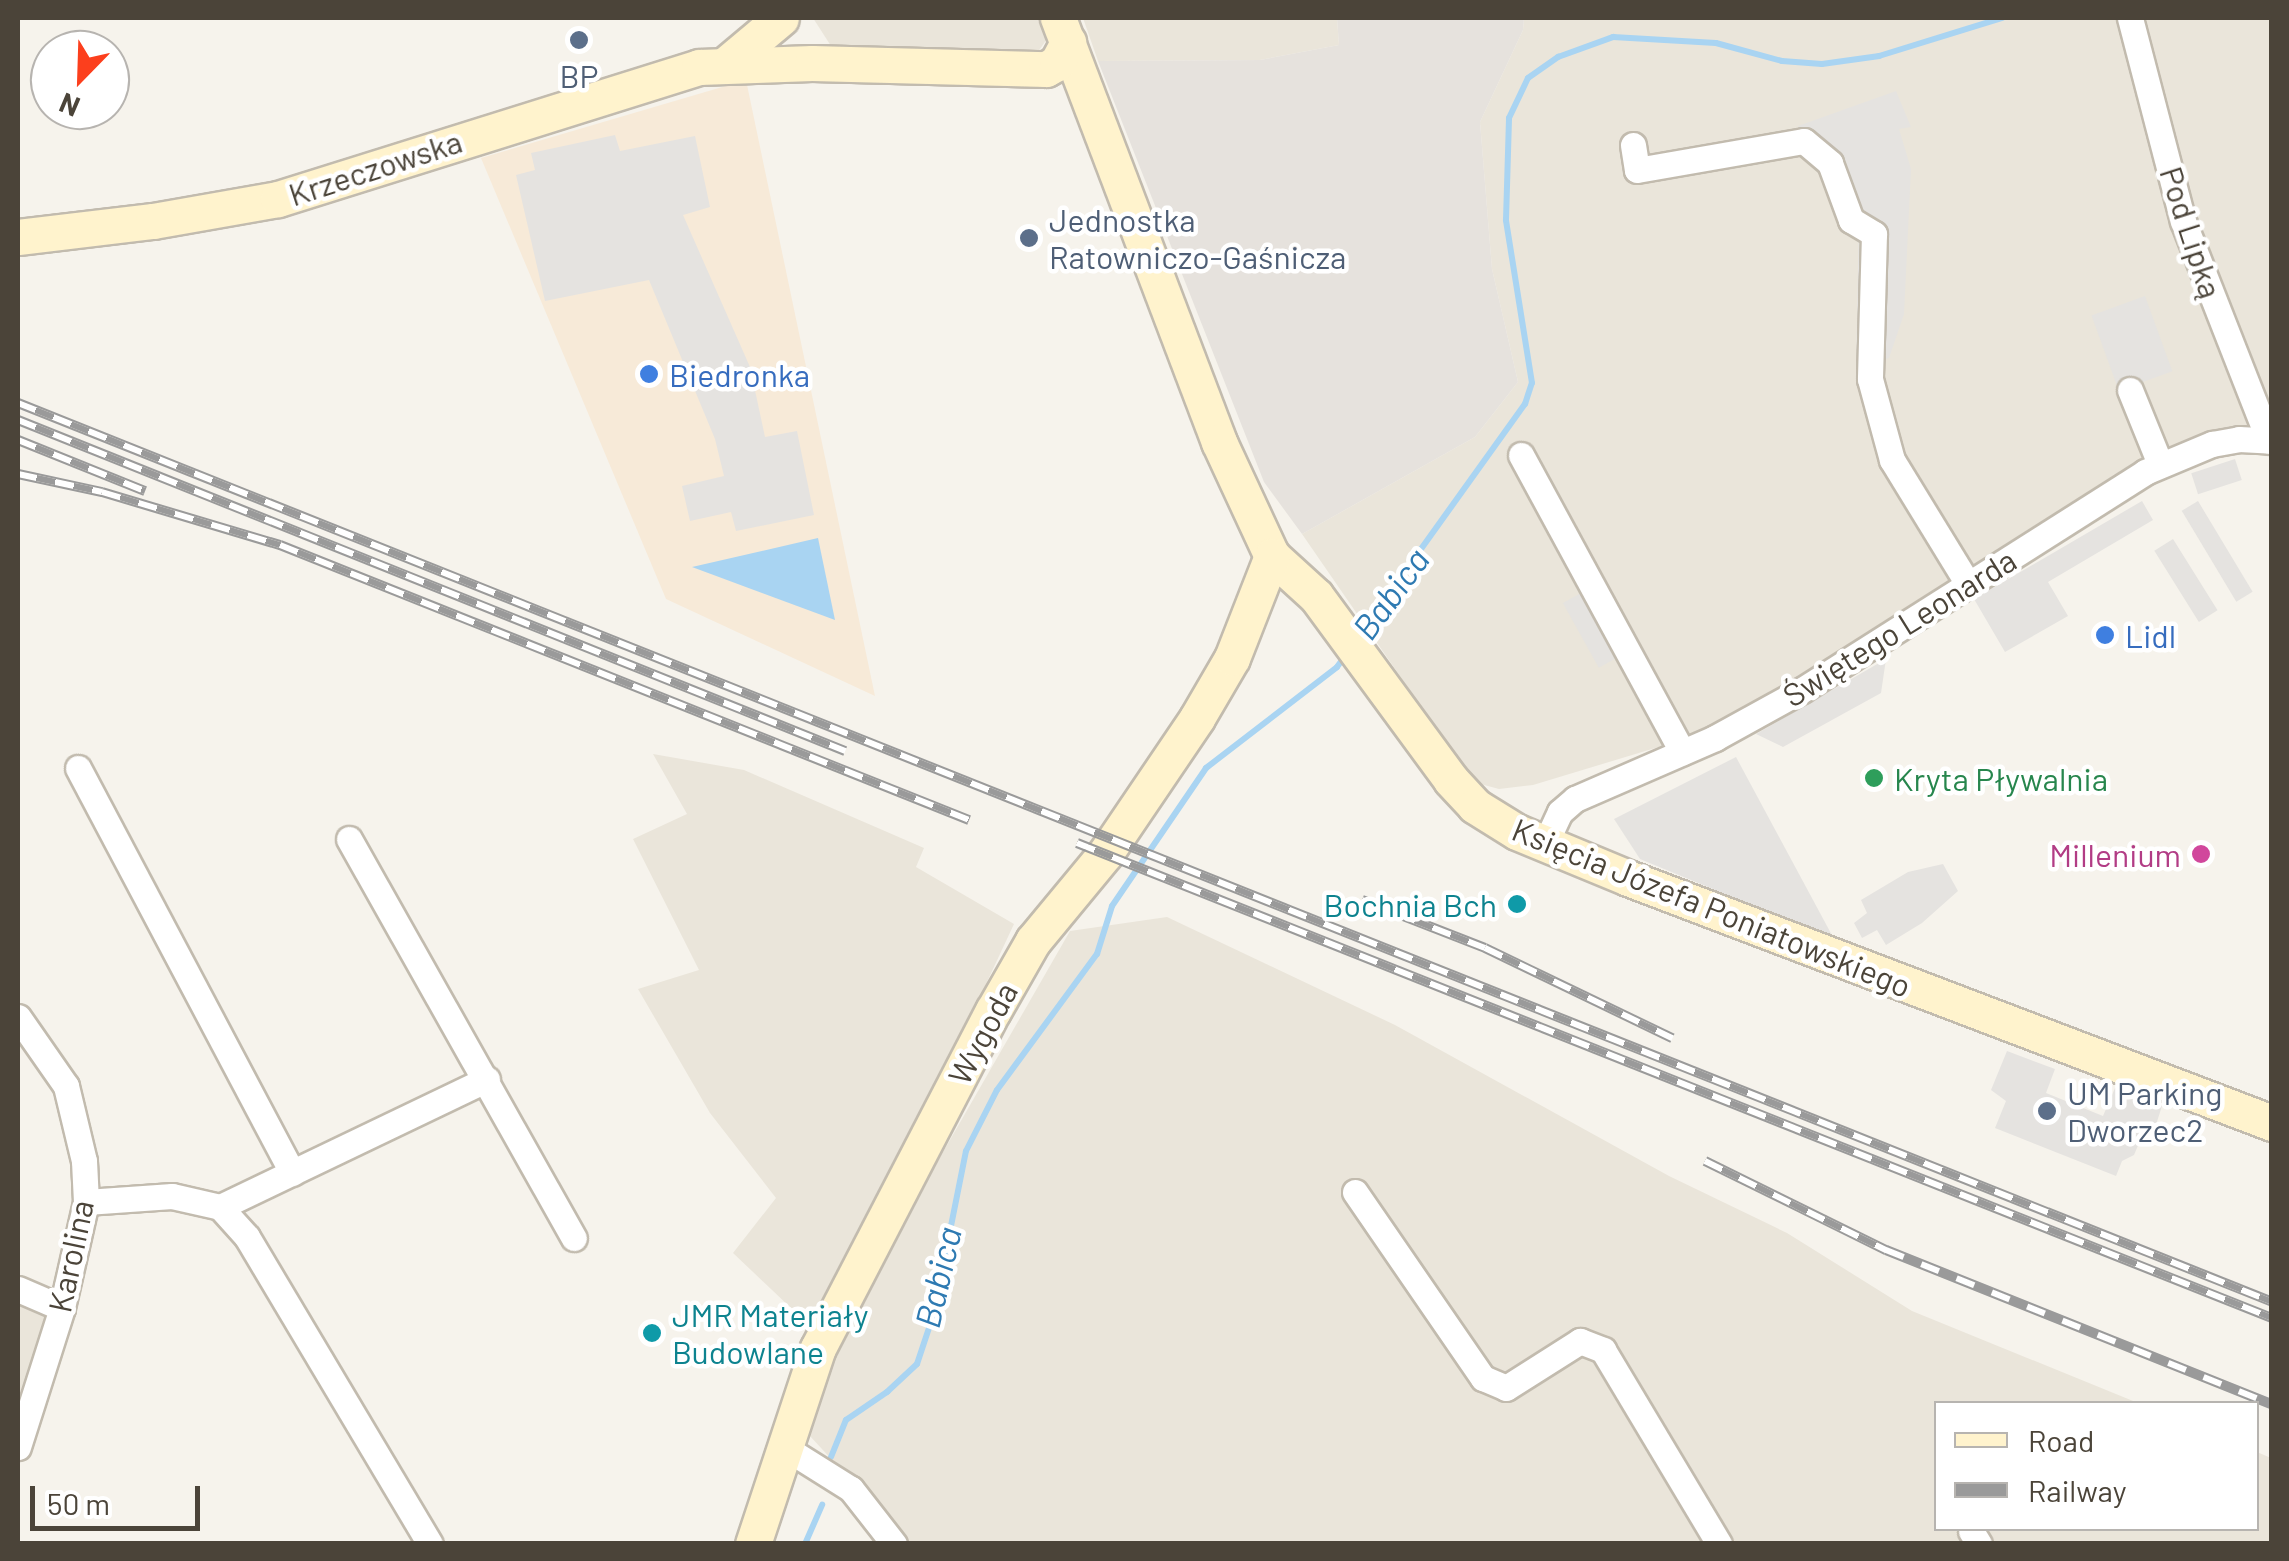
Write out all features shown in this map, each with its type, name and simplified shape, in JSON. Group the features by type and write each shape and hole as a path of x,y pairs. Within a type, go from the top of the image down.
{"main road":[{"name":"Krzeczowska","path":"725,65 781,18"},
{"path":"797,18 811,44 830,64"},
{"name":"Krzeczowska","path":"18,237 154,221 278,199 699,67 830,64 1057,43"},
{"name":"Księcia Józefa Poniatowskiego","path":"1057,43 1095,106 1106,151 1219,442 1272,556 1316,596 1462,794 1488,817 1545,844 2272,1123"},
{"name":"Wygoda","path":"754,1544 818,1348 1008,982 1033,940 1108,850 1197,718 1232,658 1272,556"}],"street":[{"name":"Pod Lipką","path":"2130,18 2183,221 2270,441"},
{"path":"1633,145 1638,170 1804,141 1830,163 1852,220 1874,234 1870,380 1892,460 1968,584"},
{"path":"2130,390 2160,464"},
{"name":"Świętego Leonarda","path":"1545,844 1560,812 1575,798 1682,752 1802,690 2160,464 2212,444 2239,439 2270,441"},
{"path":"1520,454 1572,543 1682,752"},
{"path":"78,768 292,1173"},
{"path":"349,839 488,1079 574,1238"},
{"name":"Karolina","path":"18,1017 66,1086 84,1161 86,1202 62,1308 18,1447"},
{"path":"220,1207 488,1079"},
{"path":"1356,1192 1483,1378 1506,1388 1580,1341 1602,1350 1719,1544"},
{"path":"86,1202 172,1196 220,1207 247,1237 430,1544"},
{"path":"18,1289 62,1308"},
{"path":"784,1447 851,1488 894,1544"}],"shaded area":[{"path":"813,18 1045,18 1047,39 1035,56 831,46"},
{"path":"1083,18 1337,18 1339,45 1260,60 1098,61"},
{"path":"1337,18 1524,18 1523,30 1480,122 1492,269 1518,382 1475,437 1302,534 1264,482 1098,61 1260,60 1339,45"},
{"path":"1524,18 2271,18 2271,427 2232,427 2169,449 1826,665 1685,739 1533,785 1499,789 1473,782 1302,534 1475,437 1518,382 1492,269 1480,122 1523,30"},
{"path":"746,80 875,696 666,599 481,158"},
{"path":"1896,91 1911,127 1899,129 1911,169 1904,314 1889,358 1856,367 1859,216 1834,158 1798,126"},
{"path":"615,135 620,151 695,136 710,207 683,215 750,367 765,437 797,431 814,515 736,531 731,512 690,521 682,486 724,476 715,439 649,280 545,301 516,175 535,170 531,153"},
{"path":"2145,296 2172,371 2119,391 2091,315"},
{"path":"2235,459 2242,480 2198,494 2191,473"},
{"path":"2142,501 2153,520 2048,582 2068,616 2005,652 1974,599"},
{"path":"2198,501 2253,592 2236,602 2182,511"},
{"path":"2173,539 2218,610 2199,622 2154,551"},
{"path":"1590,588 1626,653 1599,668 1563,603"},
{"path":"1886,659 1881,693 1783,747 1756,734"},
{"path":"653,754 744,770 924,848 916,867 1014,924 923,1119 811,1327 733,1253 776,1198 710,1113 638,989 699,970 633,839 687,814"},
{"path":"1736,757 1834,939 1640,859 1614,819"},
{"path":"1943,864 1958,891 1922,923 1886,945 1877,930 1862,938 1854,923 1867,913 1861,900 1908,872"},
{"path":"1167,917 1395,1025 1669,1176 1787,1233 1912,1311 2133,1401 1934,1401 1934,1531 2259,1531 2259,1453 2271,1458 2271,1543 909,1543 809,1435 842,1328 1070,931"},
{"name":"UM Parking Dworzec2","path":"2007,1051 2055,1069 2046,1093 2103,1116 2115,1088 2162,1106 2154,1131 2136,1125 2142,1136 2134,1155 2122,1161 2116,1176 1995,1128 2006,1101 1991,1090"},
{"path":"18,1301 46,1312 18,1403"}],"water":[{"path":"818,538 835,620 692,567"}],"waterway":[{"name":"Babica","path":"1358,637 1525,404 1532,383 1506,220 1509,118 1528,78 1558,57 1613,37 1716,43 1782,61 1822,64 1879,56 2002,18"},
{"name":"Babica","path":"831,1457 846,1420 887,1392 917,1364 933,1316 966,1151 997,1090 1097,954 1112,906 1206,768 1337,667 1345,656"},
{"name":"Babica","path":"805,1544 822,1505"}],"railway":[{"path":"18,403 2272,1302"},
{"path":"18,420 845,751"},
{"path":"18,440 145,491"},
{"path":"18,474 102,492 280,545 969,820"},
{"path":"1077,843 2272,1318"},
{"path":"1362,900 1485,948 1672,1038"},
{"path":"1705,1161 1886,1250 2272,1404"}],"place":[{"name":"BP","path":"579,40"},
{"name":"Jednostka Ratowniczo-Gaśnicza","path":"1029,238"},
{"name":"Biedronka","path":"649,374"},
{"name":"Lidl","path":"2105,635"},
{"name":"Kryta Pływalnia","path":"1874,778"},
{"name":"Millenium","path":"2201,854"},
{"name":"Bochnia Bch","path":"1517,904"},
{"name":"UM Parking Dworzec2","path":"2047,1111"},
{"name":"JMR Materiały Budowlane","path":"652,1333"}]}
